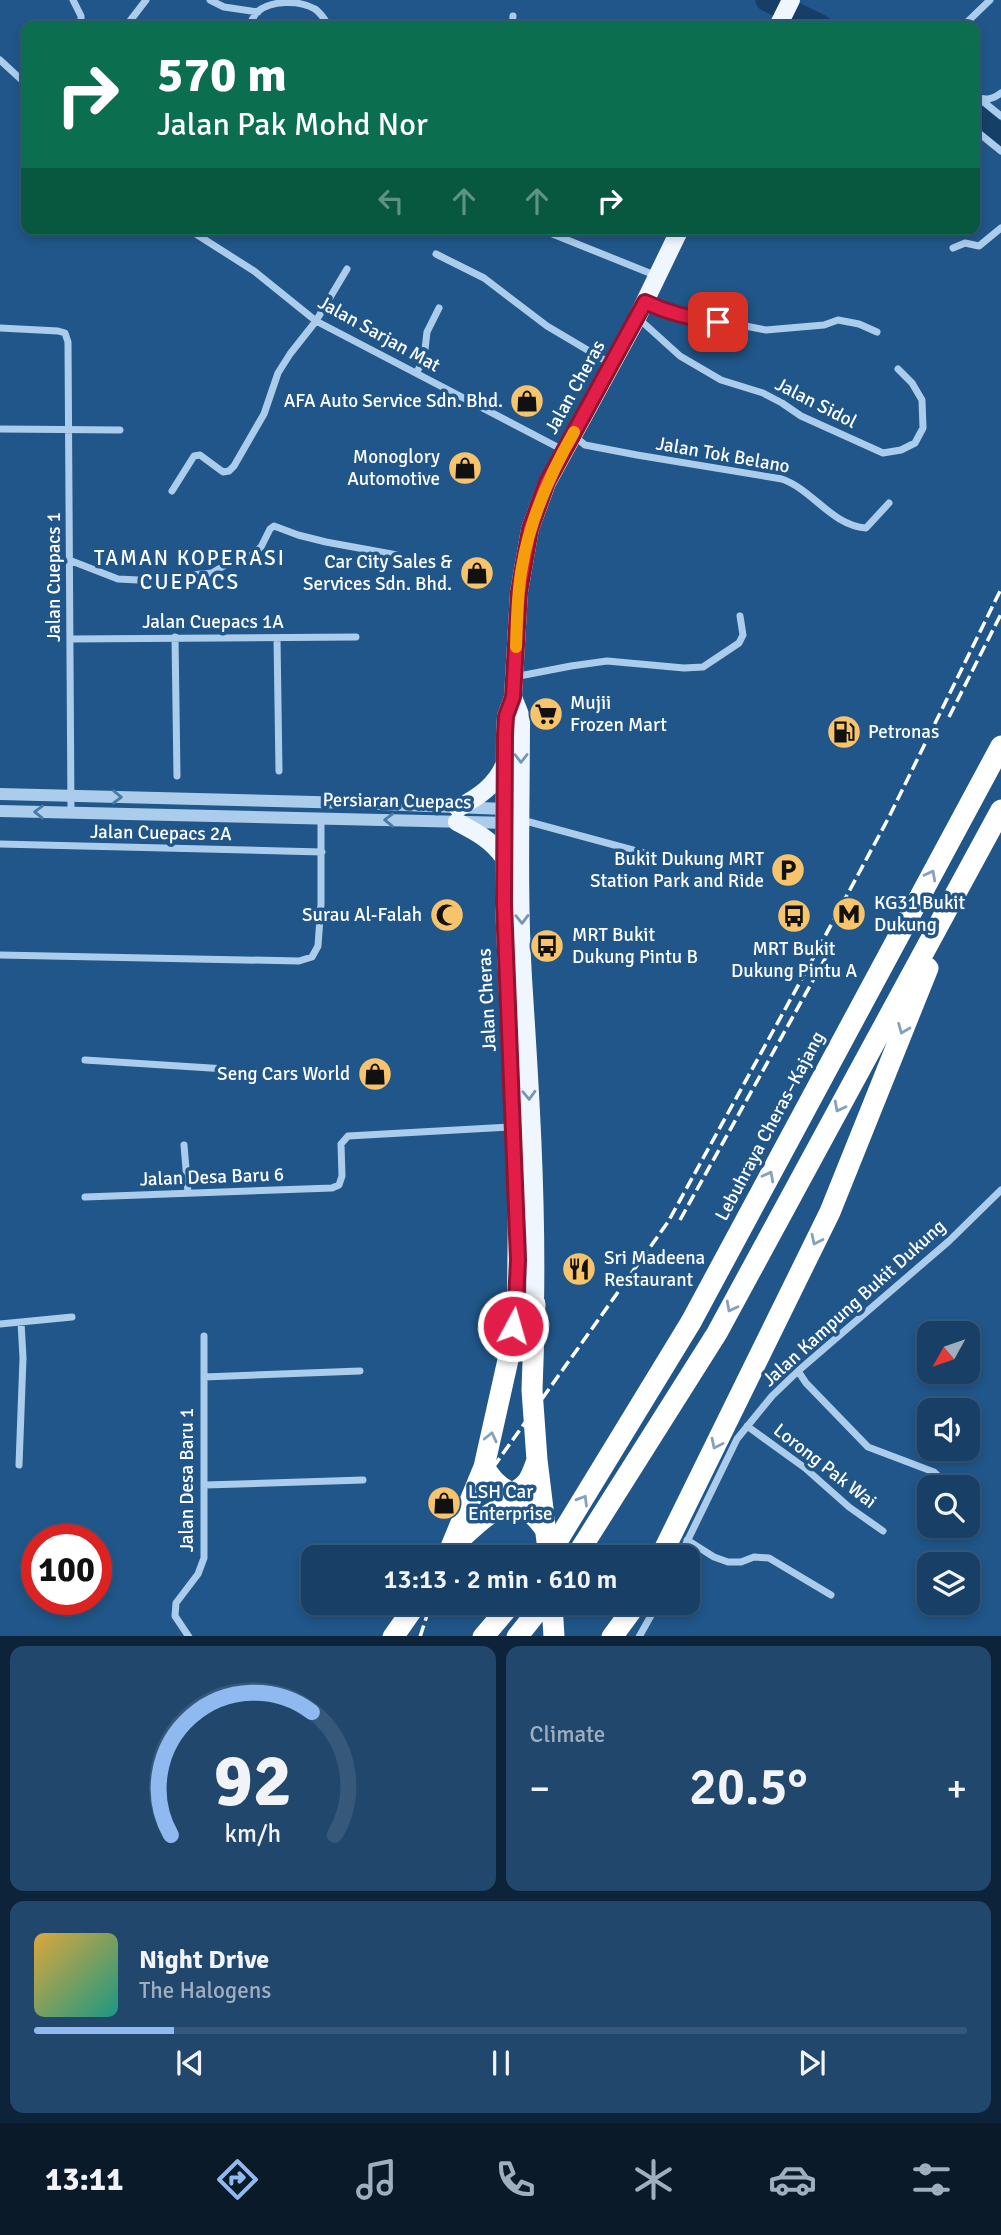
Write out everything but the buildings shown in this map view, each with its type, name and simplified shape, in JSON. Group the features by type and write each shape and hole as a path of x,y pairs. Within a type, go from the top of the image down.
{"highway":[{"name":"Lebuhraya Cheras–Kajang","path":"556,1545 691,1322 1001,746"},
{"path":"583,1545 717,1333 1001,810"},
{"path":"666,1545 830,1212 965,875"},
{"path":"526,1303 537,1460 548,1545"},
{"path":"451,1545 484,1467 510,1351 526,1303"},
{"path":"484,1467 492,1480 512,1493 523,1488 532,1476 537,1460"},
{"path":"456,1545 492,1511 510,1506 526,1510 538,1518 548,1535"},
{"path":"393,1636 408,1615"},
{"path":"483,1636 501,1615"},
{"path":"517,1636 534,1615"},
{"path":"553,1615 554,1636"},
{"path":"612,1636 628,1615"}],"main road":[{"path":"780,21 791,0"},
{"name":"Jalan Cheras","path":"526,1303 536,1259 527,1027 505,762 506,716 513,697 519,592 527,542 547,482 641,310 677,235"},
{"name":"Jalan Cheras","path":"513,697 521,717 504,858 504,904 517,1247 526,1303"},
{"path":"504,858 496,847 458,815 490,787 502,772 505,762"}],"street":[{"path":"73,0 81,21"},
{"path":"130,21 146,0"},
{"path":"210,0 224,7 258,12"},
{"path":"968,21 990,0"},
{"path":"252,21 258,12 271,4 292,2 318,11 325,21"},
{"path":"512,21 513,16"},
{"path":"0,60 21,79"},
{"path":"980,97 992,99 1001,93"},
{"path":"980,99 1001,116"},
{"path":"980,134 1001,151"},
{"path":"953,248 965,243 979,246 1001,228"},
{"name":"Jalan Sarjan Mat","path":"197,235 254,271 316,321 477,406 568,442"},
{"path":"555,235 658,276"},
{"path":"436,254 484,278 547,326 611,365"},
{"path":"172,491 194,456 200,456 223,472 234,466 264,414 278,373 316,321 347,269"},
{"path":"417,372 424,358 427,332 439,308"},
{"path":"641,310 663,310 701,320 766,330 824,326 838,320 859,324 877,332"},
{"name":"Jalan Sidol","path":"641,310 680,356 721,380 763,393 801,416 883,453 901,450 915,443 923,428 922,400 912,383 898,369"},
{"name":"Jalan Cuepacs 1","path":"0,328 58,331 65,333 68,342 71,813"},
{"path":"0,429 120,430"},
{"name":"Jalan Tok Belano","path":"568,442 782,479 794,483 845,523 859,528 866,528 889,503"},
{"path":"69,560 118,579 138,580 212,573 227,564 248,558 261,547 274,526 326,542 397,555"},
{"path":"514,677 607,662 703,667 739,643 743,635 740,616"},
{"name":"Jalan Cuepacs 1A","path":"70,639 356,636"},
{"path":"175,637 177,776"},
{"path":"277,638 279,771"},
{"name":"Persiaran Cuepacs","path":"0,794 354,803 510,818"},
{"name":"Persiaran Cuepacs","path":"0,811 321,819 458,815"},
{"path":"510,818 655,856"},
{"path":"0,955 299,961 312,957 318,946 321,819"},
{"name":"Jalan Cuepacs 2A","path":"0,844 322,852"},
{"path":"86,1060 226,1069"},
{"name":"Jalan Desa Baru 6","path":"85,1197 332,1188 340,1185 341,1144 348,1136 514,1127"},
{"path":"184,1145 188,1193"},
{"name":"Jalan Kampung Bukit Dukung","path":"685,1545 737,1439 772,1396 948,1241 1001,1190"},
{"path":"0,1324 72,1317"},
{"path":"19,1465 23,1358 21,1322"},
{"name":"Jalan Desa Baru 1","path":"189,1636 175,1616 176,1603 198,1574 204,1558 204,1336"},
{"path":"204,1377 360,1371"},
{"path":"798,1371 806,1383 868,1447 937,1475"},
{"name":"Lorong Pak Wai","path":"747,1426 806,1468 849,1507 883,1531"},
{"path":"205,1485 363,1480"},
{"path":"687,1540 714,1557 728,1562 741,1562 754,1557 769,1559 831,1595"},
{"path":"639,1636 651,1615"}],"waterway":[{"path":"767,0 811,21"},
{"path":"980,119 1001,136"}],"railway":[{"path":"450,1545 477,1490 668,1222 889,817 1001,589"},
{"path":"949,717 1001,614"},
{"path":"680,1220 831,948"},
{"path":"420,1636 427,1615"}],"slow traffic":[{"path":"516,647 522,564 530,529 547,482 574,432"}],"place":[{"name":"AFA Auto Service Sdn. Bhd.","path":"527,401"},
{"name":"Monoglory Automotive","path":"465,468"},
{"name":"Car City Sales & Services Sdn. Bhd.","path":"477,573"},
{"name":"Mujii Frozen Mart","path":"546,714"},
{"name":"Petronas","path":"844,732"},
{"name":"Bukit Dukung MRT Station Park and Ride","path":"788,870"},
{"name":"KG31 Bukit Dukung","path":"849,914"},
{"name":"Surau Al-Falah","path":"447,915"},
{"name":"MRT Bukit Dukung Pintu A","path":"794,916"},
{"name":"MRT Bukit Dukung Pintu B","path":"547,946"},
{"name":"Seng Cars World","path":"375,1074"},
{"name":"Sri Madeena Restaurant","path":"579,1269"},
{"name":"LSH Car Enterprise","path":"444,1503"}],"district":[{"name":"TAMAN KOPERASI CUEPACS","path":"190,570"}],"route":[{"path":"513,1326 518,1260 504,904 505,734 506,716 513,697 522,564 530,529 547,482 645,302 663,310 718,322"}]}
